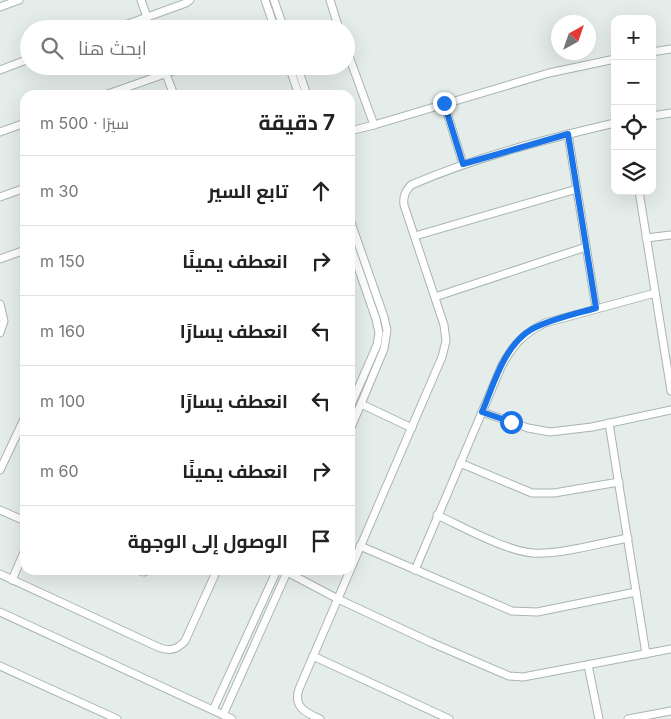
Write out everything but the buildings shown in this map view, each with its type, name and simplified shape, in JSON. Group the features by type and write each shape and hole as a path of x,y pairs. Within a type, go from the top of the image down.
{"street":[{"path":"4,4 19,0"},
{"path":"140,0 147,17"},
{"path":"139,20 190,0"},
{"path":"265,0 272,20"},
{"path":"274,0 281,20"},
{"path":"330,0 336,20"},
{"path":"656,51 671,49"},
{"path":"355,130 549,72 611,60"},
{"path":"0,70 20,62"},
{"path":"355,73 374,125"},
{"path":"120,90 163,75"},
{"path":"166,75 172,90"},
{"path":"292,75 297,90"},
{"path":"300,75 305,90"},
{"path":"444,103 463,164"},
{"path":"656,116 671,114"},
{"path":"355,558 442,357 446,341 444,324 404,205 403,198 406,190 412,185 463,164 568,134 611,124"},
{"path":"0,132 20,125"},
{"path":"568,134 596,308"},
{"path":"414,236 577,189"},
{"path":"0,197 20,190"},
{"path":"640,195 671,391"},
{"path":"355,234 387,330 384,349 355,418"},
{"path":"646,238 671,235"},
{"path":"435,297 586,247"},
{"path":"0,259 20,252"},
{"path":"355,258 379,333 377,345 355,396"},
{"path":"415,570 502,365 519,340 531,330 545,323 655,293"},
{"path":"0,304 4,321 0,333"},
{"path":"361,404 412,428"},
{"path":"482,412 540,432 562,432 671,410"},
{"path":"610,423 646,654"},
{"path":"0,470 20,428"},
{"path":"460,463 532,493 554,493 618,482"},
{"path":"0,510 20,519"},
{"path":"437,515 506,546 532,553 550,552 628,538"},
{"path":"360,546 502,608 523,613 543,611 636,592"},
{"path":"12,580 20,562"},
{"path":"0,574 158,647 169,650 175,649 185,640 215,575"},
{"path":"213,710 275,575"},
{"path":"223,715 285,575"},
{"path":"294,575 338,599 509,676 523,677 671,649"},
{"path":"320,719 302,709 297,700 298,689 348,575"},
{"path":"0,612 232,719"},
{"path":"313,656 449,719"},
{"path":"588,665 599,719"},
{"path":"0,666 117,719"},
{"path":"628,719 671,711"}],"route":[{"path":"444,103 463,164 568,134 596,308 545,323 531,330 519,340 509,353 482,412 511,422"}]}
